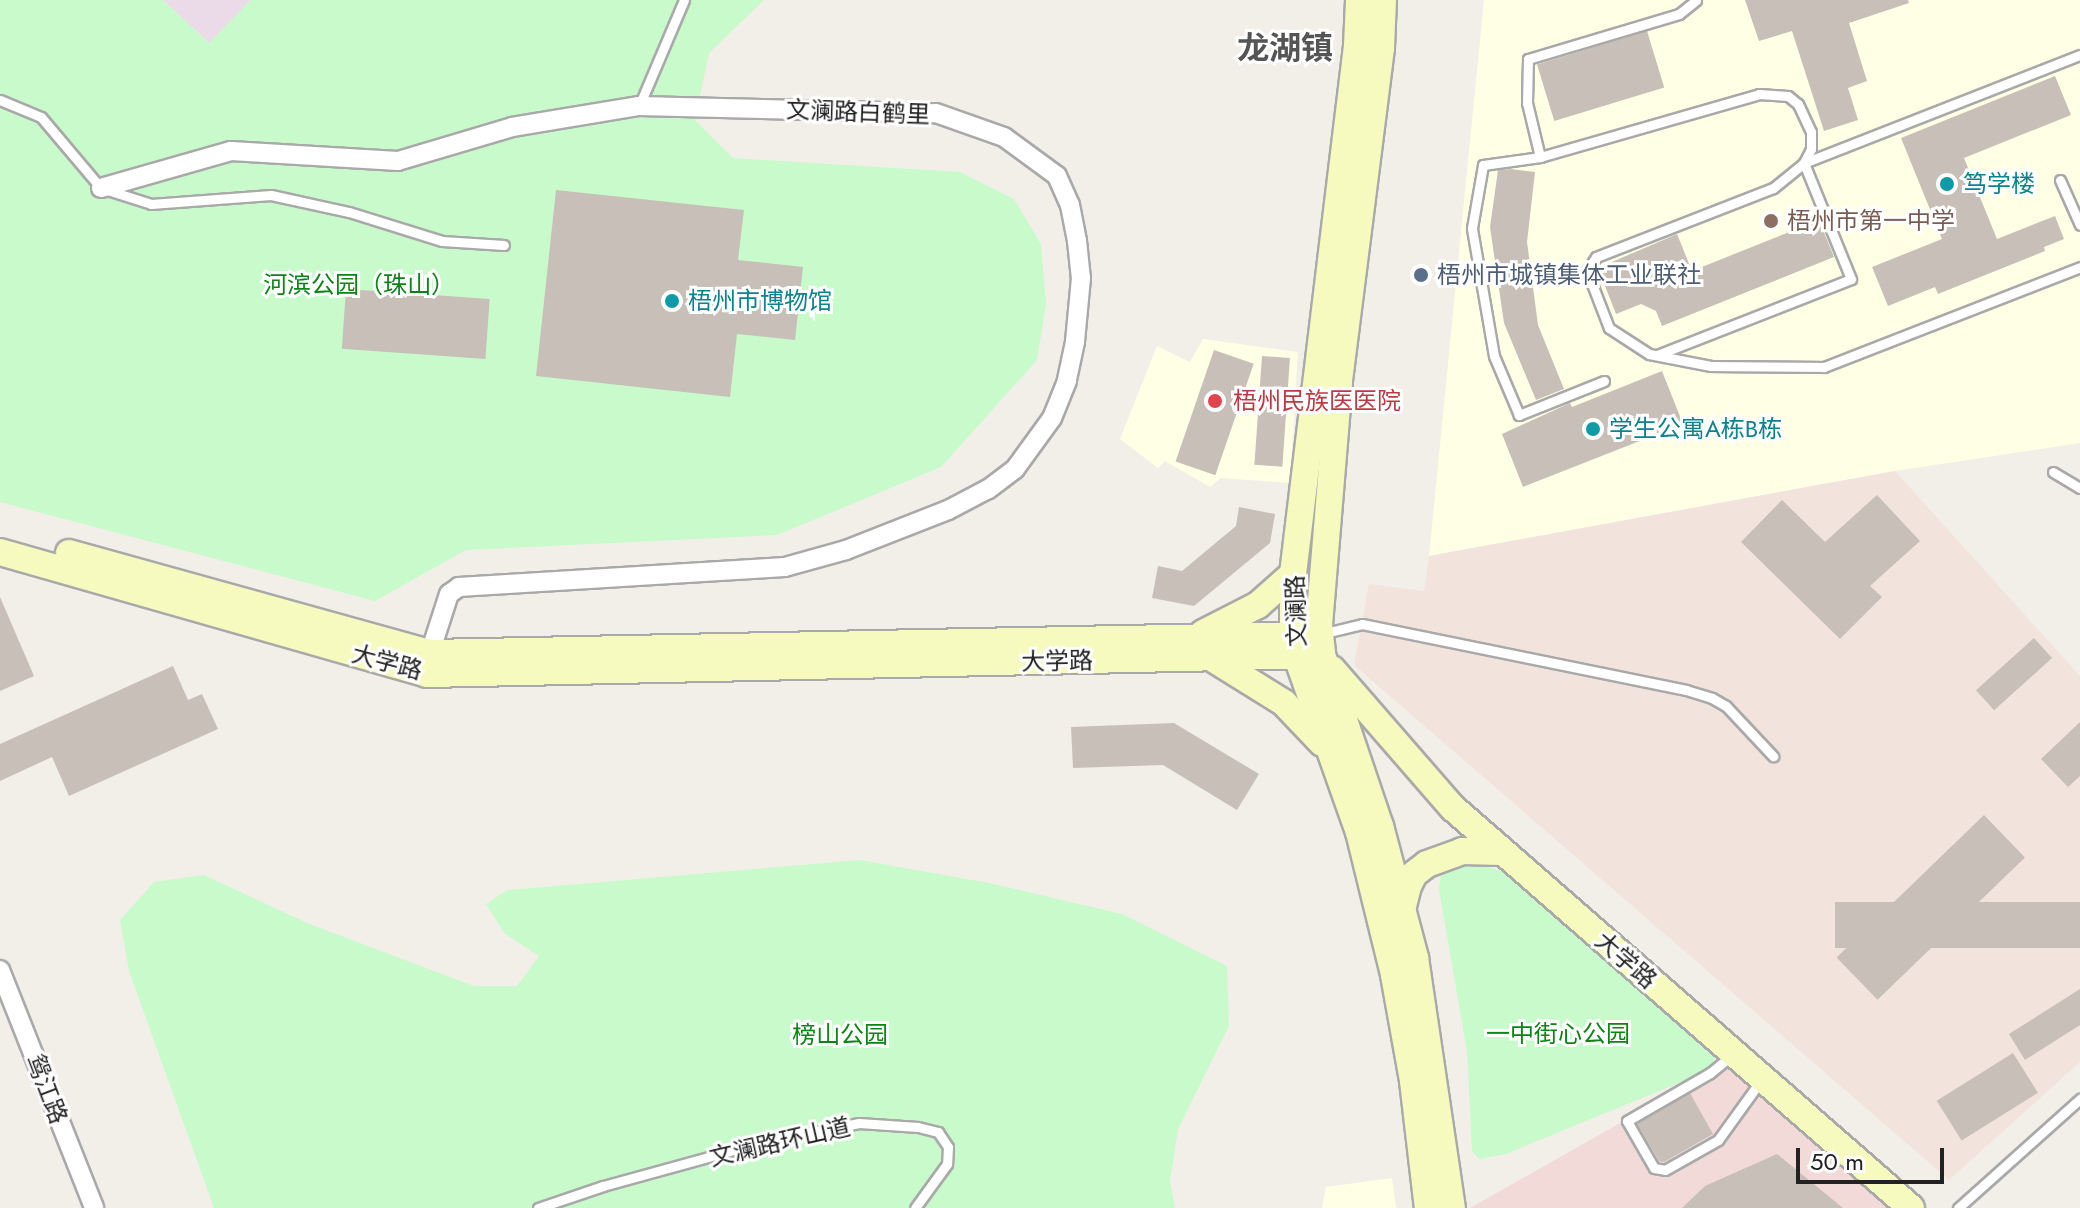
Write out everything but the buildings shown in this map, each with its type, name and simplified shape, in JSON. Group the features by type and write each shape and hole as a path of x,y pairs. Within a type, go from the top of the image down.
{"main road":[{"name":"文澜路","path":"1359,0 1357,46 1293,574 1333,756 1359,832 1394,975 1413,1081 1428,1208"},
{"name":"文澜路","path":"1383,0 1381,48 1339,382 1320,579 1308,646 1380,826 1415,958 1452,1208"},
{"name":"大学路","path":"0,534 430,653 1193,637 1308,646 1453,808 1911,1208"},
{"name":"大学路","path":"0,552 427,674 1211,658 1308,646"},
{"path":"1193,637 1258,605 1293,574"},
{"path":"1211,658 1284,703 1333,756"},
{"path":"1402,910 1414,874 1427,864 1462,851 1502,852"}],"street":[{"name":"文澜路白鹤里","path":"101,188 231,151 398,161 512,127 639,106 936,113 993,132 1023,148 1057,176 1070,205 1077,241 1080,307 1067,381 1052,418 1015,469 988,489 948,510 846,550 785,567 459,587 449,594 430,653"},
{"name":"鸳江路","path":"0,970 94,1208"}],"lane":[{"path":"639,106 684,0"},
{"path":"1540,157 1527,103 1528,59 1679,14 1697,0"},
{"path":"2080,55 1804,163 1773,188 1596,257 1587,271 1609,328 1656,355 1711,366 1824,367 2080,267"},
{"path":"1604,381 1519,415 1494,356 1472,228 1483,165 1540,157 1759,94 1788,96 1804,110 1811,142 1804,163 1851,279 1656,355"},
{"path":"0,100 41,117 101,188 151,204 271,195 349,212 442,241 504,245"},
{"path":"2060,180 2080,225"},
{"path":"2053,472 2080,488"},
{"path":"1308,646 1362,624 1686,690 1726,706 1773,756"},
{"path":"1734,1053 1710,1073 1629,1118 1627,1121 1654,1168 1665,1170 1718,1140 1762,1079"},
{"path":"1958,1208 2080,1099"},
{"name":"文澜路环山道","path":"538,1208 603,1186 759,1143 859,1123 918,1127 938,1132 948,1147 947,1164 915,1208"}],"shaded area":[{"path":"163,0 251,0 209,43"},
{"name":"梧州市第一中学","path":"1484,0 2080,0 2080,443 1895,471 1429,556"},
{"name":"梧州民族医医院","path":"1203,339 1298,352 1290,483 1221,478 1210,487 1165,461 1158,468 1120,439 1157,346 1190,362"},
{"path":"1895,471 2080,676 2080,1062 1949,1180 1354,665 1369,584 1424,591 1429,556"},
{"path":"1734,1053 1911,1208 1470,1208 1629,1118"},
{"path":"1392,1178 1396,1208 1322,1208 1326,1187"}],"green space":[{"name":"河滨公园（珠山）","path":"0,0 163,0 209,43 251,0 764,0 709,53 695,120 733,158 960,172 1014,199 1041,244 1046,304 1037,360 941,467 777,535 466,550 375,601 0,502"},
{"name":"一中街心公园","path":"1468,859 1511,875 1716,1053 1712,1065 1703,1073 1506,1154 1479,1159 1472,1151 1467,1052 1439,889 1441,875 1453,864"},
{"name":"榜山公园","path":"860,860 989,883 1122,914 1227,966 1229,1026 1178,1129 1170,1181 1175,1208 214,1208 129,971 120,920 154,882 204,875 307,923 474,986 517,986 539,956 504,933 486,904 507,890"}],"place":[{"name":"笃学楼","path":"1947,184"},
{"name":"梧州市第一中学","path":"1771,221"},
{"name":"梧州市城镇集体工业联社","path":"1421,275"},
{"name":"梧州市博物馆","path":"672,301"},
{"name":"梧州民族医医院","path":"1215,401"},
{"name":"学生公寓A栋B栋","path":"1593,429"}],"district":[{"name":"龙湖镇","path":"1285,48"}]}
